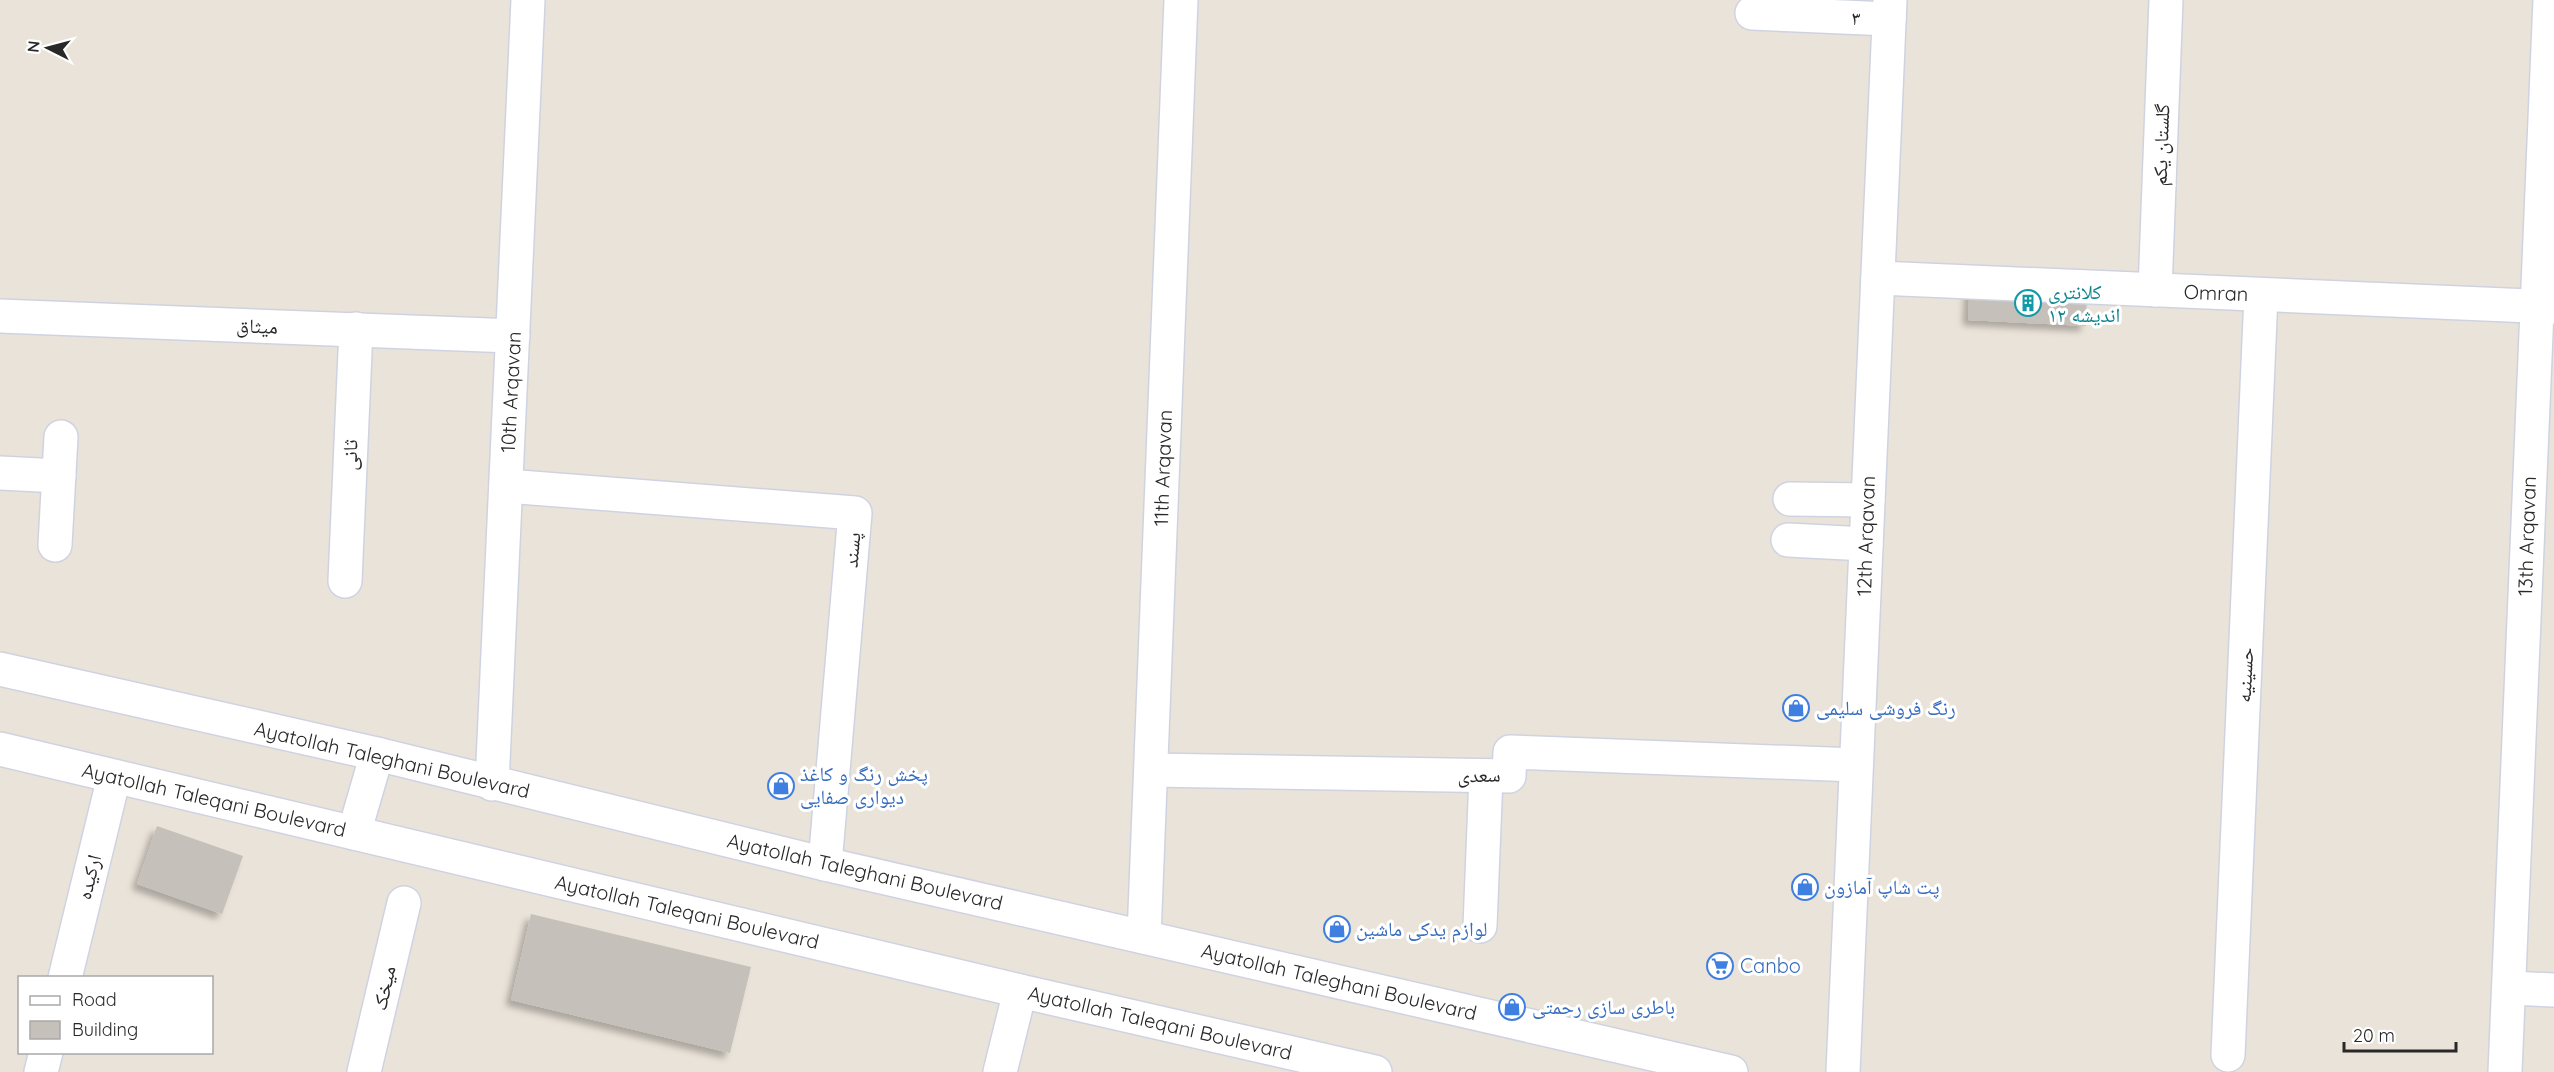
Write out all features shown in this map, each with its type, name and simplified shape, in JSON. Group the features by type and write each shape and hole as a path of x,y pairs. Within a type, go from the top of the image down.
{"street":[{"name":"10th Arqavan","path":"492,784 528,0"},
{"name":"11th Arqavan","path":"1144,937 1181,0"},
{"name":"گلستان یکم","path":"2155,290 2166,0"},
{"name":"13th Arqavan","path":"2505,1072 2542,456 2550,0"},
{"name":"۳","path":"1752,13 1890,10"},
{"name":"12th Arqavan","path":"1843,1072 1890,10"},
{"name":"Omran","path":"1878,279 2546,307"},
{"name":"حسینیه","path":"2228,1055 2261,295"},
{"name":"میثاق","path":"0,316 513,336"},
{"name":"ثانی","path":"345,581 356,330"},
{"path":"56,545 61,437"},
{"path":"0,473 59,476"},
{"name":"پسند","path":"506,486 855,513 825,864"},
{"path":"1790,499 1868,500"},
{"path":"1788,540 1866,544"},
{"name":"Ayatollah Taleghani Boulevard","path":"0,669 376,754 825,864 1731,1072"},
{"name":"Ayatollah Taleqani Boulevard","path":"0,749 1020,991 1375,1072"},
{"name":"سعدی","path":"1151,770 1509,776 1510,752 1856,765"},
{"path":"354,832 376,754"},
{"path":"1480,926 1486,776"},
{"name":"ارکیده","path":"64,976 114,777"},
{"name":"میخک","path":"364,1072 404,903"},
{"path":"2509,988 2554,990"},
{"path":"1000,1072 1020,991"},
{"path":"41,1072 46,1054"}],"building":[{"name":"کلانتری ۱۲ اندیشه","path":"1970,280 2087,286 2086,326 1968,320"},
{"path":"157,826 243,856 222,914 137,884"},
{"path":"531,914 751,967 730,1053 511,1000"}],"place":[{"name":"کلانتری ۱۲ اندیشه","path":"2028,303"},
{"name":"رنگ فروشی سلیمی","path":"1796,708"},
{"name":"پخش رنگ و کاغذ دیواری صفایی","path":"781,786"},
{"name":"پت شاپ آمازون","path":"1805,887"},
{"name":"لوازم یدکی ماشین","path":"1337,929"},
{"name":"Canbo","path":"1720,966"},
{"name":"باطری سازی رحمتی","path":"1512,1007"}]}
